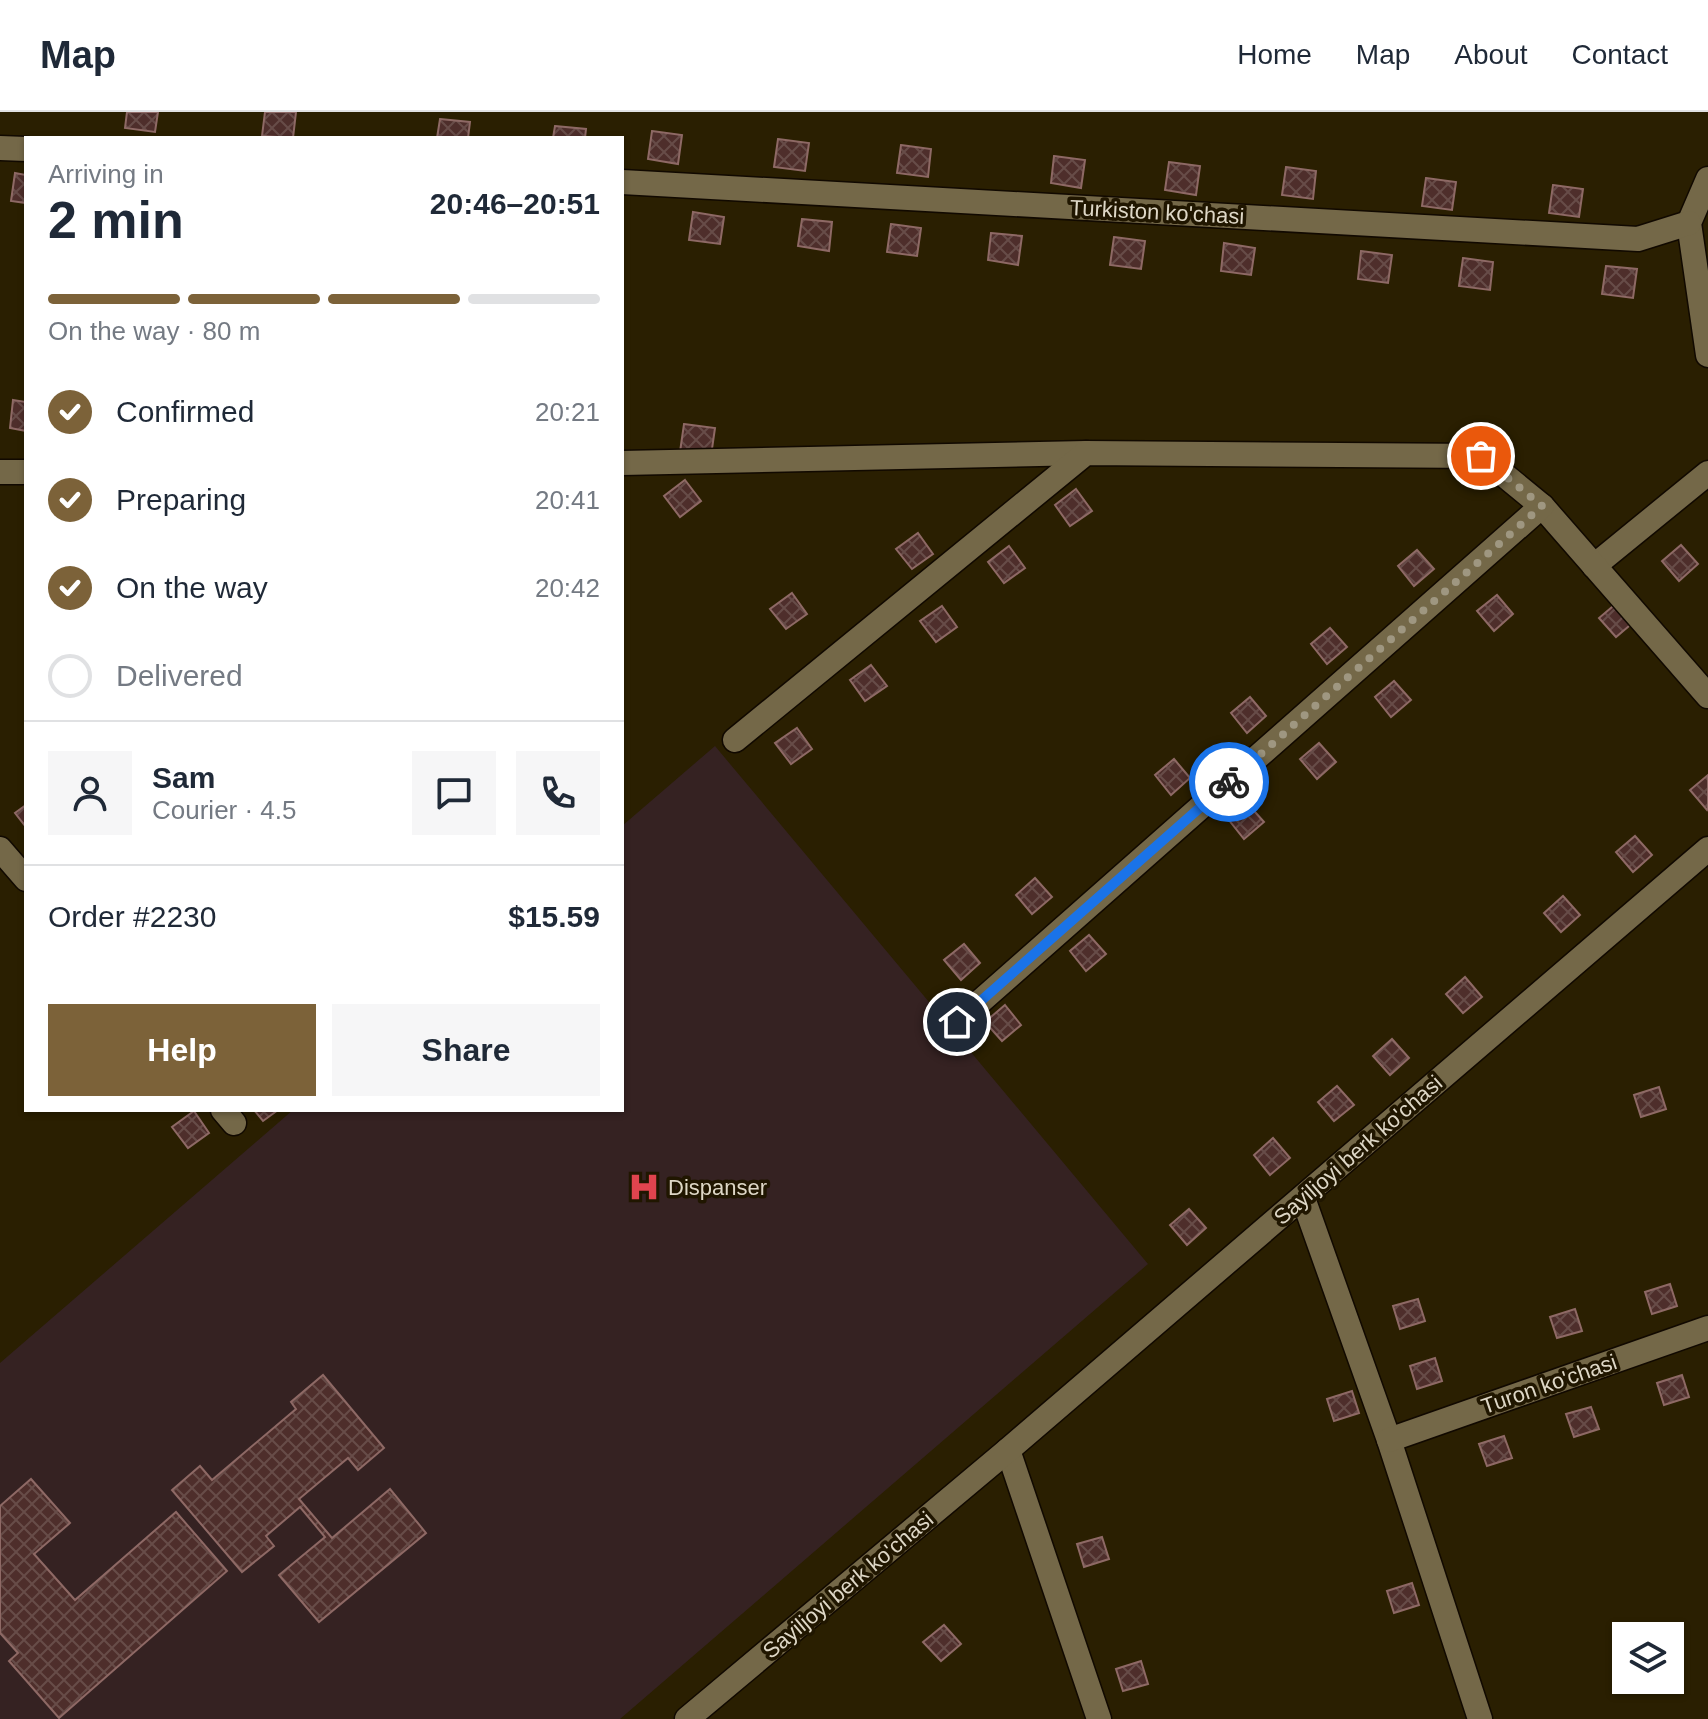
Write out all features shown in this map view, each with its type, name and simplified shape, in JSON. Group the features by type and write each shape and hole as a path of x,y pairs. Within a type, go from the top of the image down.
{"street":[{"path":"0,148 24,149"},
{"path":"1708,179 1689,223 1708,355"},
{"name":"Turkiston ko'chasi","path":"624,182 1638,239 1689,223"},
{"path":"735,740 1086,453"},
{"path":"624,463 1086,453 1481,456 1542,506 1708,696"},
{"path":"0,472 24,472"},
{"path":"1594,566 1708,473"},
{"path":"957,1022 1542,506"},
{"path":"0,849 24,877"},
{"name":"Sayiljoyi berk ko'chasi","path":"687,1719 1008,1450 1708,849"},
{"path":"1303,1198 1389,1440 1480,1719"},
{"name":"Turon ko'chasi","path":"1389,1440 1708,1328"},
{"path":"1008,1450 1099,1719"}],"shaded area":[{"name":"Dispanser","path":"715,746 1148,1264 620,1719 0,1719 0,1363 291,1112 624,1112 624,824"}],"building":[{"path":"127,112 158,112 155,132 125,128"},
{"path":"265,112 296,112 293,136 262,136"},
{"path":"440,119 470,122 468,136 437,136"},
{"path":"555,126 586,129 585,136 553,136"},
{"path":"652,131 682,135 678,164 648,159"},
{"path":"778,139 809,143 805,171 774,167"},
{"path":"901,145 931,149 928,177 897,173"},
{"path":"1054,156 1085,160 1081,188 1051,183"},
{"path":"1169,162 1200,166 1196,195 1165,190"},
{"path":"1286,167 1316,171 1313,199 1282,195"},
{"path":"15,173 24,175 24,203 11,201"},
{"path":"1426,178 1456,182 1452,210 1422,206"},
{"path":"1553,185 1583,189 1579,217 1549,213"},
{"path":"693,212 724,217 720,244 689,240"},
{"path":"802,219 832,222 829,251 798,246"},
{"path":"891,224 921,228 917,256 887,252"},
{"path":"991,233 1022,236 1018,265 988,260"},
{"path":"1114,237 1145,241 1141,269 1110,265"},
{"path":"1224,243 1255,248 1251,275 1221,271"},
{"path":"1361,251 1392,255 1388,283 1358,279"},
{"path":"1463,258 1493,262 1490,290 1459,286"},
{"path":"1606,266 1637,269 1633,298 1602,294"},
{"path":"13,400 24,402 24,431 10,428"},
{"path":"684,424 715,428 711,456 680,452"},
{"path":"685,480 701,501 680,517 664,496"},
{"path":"1076,489 1092,511 1070,526 1055,505"},
{"path":"918,533 933,554 912,569 896,549"},
{"path":"1681,545 1698,564 1679,581 1662,561"},
{"path":"1009,546 1025,568 1004,583 988,562"},
{"path":"1417,550 1434,569 1414,586 1398,566"},
{"path":"792,593 807,614 786,629 770,609"},
{"path":"1497,595 1513,614 1494,631 1477,611"},
{"path":"1618,602 1635,621 1616,637 1599,618"},
{"path":"942,606 957,627 936,642 920,621"},
{"path":"1330,628 1347,647 1327,664 1311,644"},
{"path":"871,665 887,686 865,701 850,680"},
{"path":"1394,681 1411,700 1391,717 1375,697"},
{"path":"1250,697 1266,716 1247,733 1231,713"},
{"path":"797,728 812,749 791,764 775,743"},
{"path":"1319,743 1336,762 1317,779 1300,759"},
{"path":"1174,759 1190,778 1171,795 1155,775"},
{"path":"1708,775 1708,808 1707,810 1690,790"},
{"path":"1247,803 1264,822 1244,839 1228,819"},
{"path":"24,806 24,824 15,813"},
{"path":"1635,836 1652,855 1633,872 1616,852"},
{"path":"1035,878 1052,897 1032,914 1016,895"},
{"path":"1563,896 1580,915 1561,932 1544,913"},
{"path":"1089,935 1106,954 1086,971 1070,951"},
{"path":"964,944 980,963 961,980 944,960"},
{"path":"1465,977 1482,997 1463,1013 1446,994"},
{"path":"1005,1005 1021,1025 1002,1041 985,1022"},
{"path":"1392,1039 1409,1058 1390,1075 1373,1056"},
{"path":"1337,1086 1354,1105 1334,1121 1318,1102"},
{"path":"1659,1087 1666,1109 1641,1117 1634,1095"},
{"path":"195,1112 209,1133 188,1148 172,1127"},
{"path":"256,1112 275,1112 263,1121"},
{"path":"1273,1138 1290,1158 1270,1175 1254,1155"},
{"path":"1189,1209 1206,1228 1187,1245 1170,1225"},
{"path":"1670,1284 1677,1306 1652,1314 1645,1292"},
{"path":"1418,1299 1425,1321 1400,1329 1393,1306"},
{"path":"1575,1309 1582,1331 1557,1338 1550,1317"},
{"path":"1435,1358 1442,1381 1417,1389 1410,1366"},
{"path":"323,1375 384,1448 358,1470 348,1458 299,1499 332,1538 390,1489 426,1533 319,1622 279,1575 325,1537 300,1507 266,1536 274,1546 242,1572 172,1490 200,1466 212,1480 296,1409 291,1402"},
{"path":"1682,1375 1689,1397 1664,1405 1657,1383"},
{"path":"1352,1391 1359,1413 1334,1421 1327,1399"},
{"path":"1591,1407 1599,1429 1574,1437 1566,1414"},
{"path":"1504,1436 1512,1458 1487,1466 1479,1444"},
{"path":"31,1479 70,1523 34,1554 75,1600 176,1512 227,1571 59,1718 9,1661 18,1653 0,1633 0,1506"},
{"path":"1102,1537 1109,1559 1084,1567 1077,1544"},
{"path":"1412,1583 1419,1605 1394,1613 1387,1591"},
{"path":"944,1625 961,1644 941,1661 923,1642"},
{"path":"1141,1661 1148,1684 1123,1691 1116,1669"}],"way so far":[{"path":"1229,782 1542,506 1481,456"}],"place":[{"name":"Dispanser","path":"644,1187"}],"route":[{"path":"957,1022 1229,782"}]}
